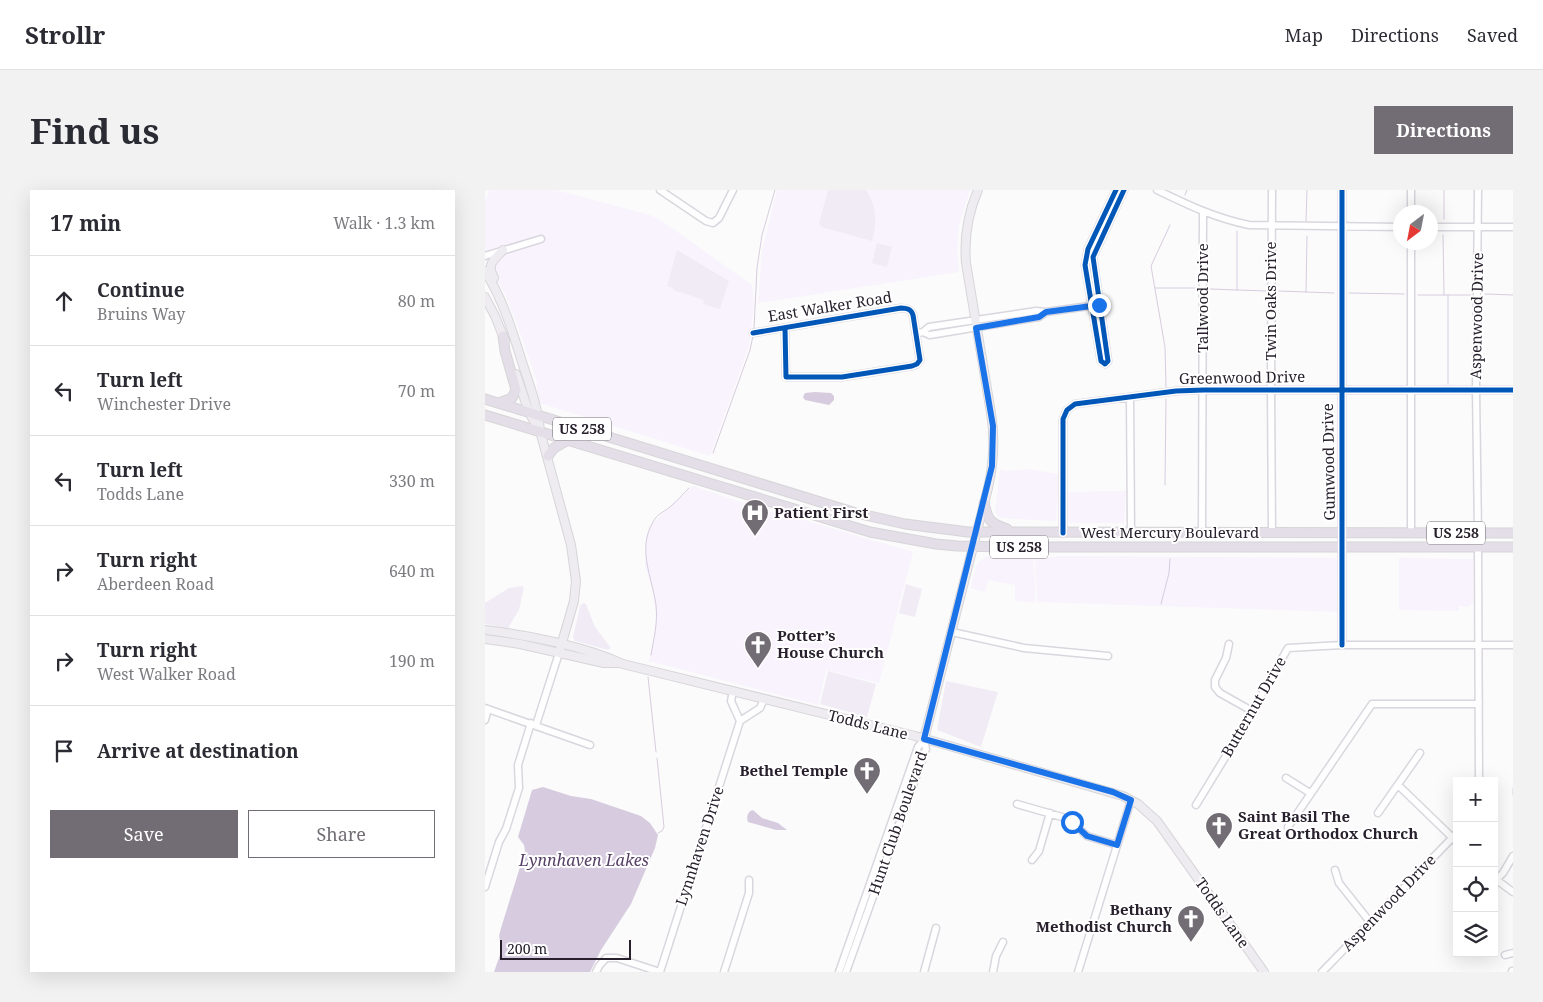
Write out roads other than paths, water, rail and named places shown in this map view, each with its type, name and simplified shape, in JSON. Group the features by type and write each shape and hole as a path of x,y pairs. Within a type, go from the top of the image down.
{"highway":[{"path":"499,403 512,398 516,390 505,351 503,336"},
{"name":"West Mercury Boulevard","path":"485,399 856,513 913,525 977,532 1513,533"},
{"name":"West Mercury Boulevard","path":"485,414 870,532 920,542 973,546 1513,547"},
{"path":"548,456 554,448 568,440"},
{"path":"984,503 990,522 1014,532"}],"main road":[{"path":"924,739 992,466 994,437 966,270 965,244 969,217 978,190"},
{"path":"503,250 493,261 490,270 499,287 539,415 540,431"},
{"path":"485,271 503,304"},
{"path":"485,297 503,336 529,412 540,431 571,545 576,581 574,601 559,653"},
{"name":"Todds Lane","path":"485,630 526,636 605,656 623,664 924,739 1113,792 1138,804 1157,821 1264,972"},
{"name":"Todds Lane","path":"485,639 520,644 604,663 623,664"}],"street":[{"path":"660,190 713,224 719,218 733,190"},
{"path":"671,198 676,190"},
{"path":"1116,190 1086,256 1085,265 1101,361 1105,364 1108,361 1093,257 1124,190"},
{"path":"1157,190 1203,212 1225,220 1249,225 1393,227"},
{"name":"Twin Oaks Drive","path":"1272,190 1272,533"},
{"name":"Gumwood Drive","path":"1342,190 1342,645"},
{"path":"1411,190 1411,205"},
{"name":"Aspenwood Drive","path":"1478,190 1476,390 1478,533"},
{"name":"Tallwood Drive","path":"1202,533 1203,212"},
{"path":"1438,227 1513,226"},
{"path":"485,256 541,238"},
{"path":"1411,250 1411,533"},
{"path":"920,333 929,328 975,324 1036,311 1046,312 1099,305"},
{"name":"East Walker Road","path":"753,332 905,308 913,313 920,333 919,363 914,366 853,376 786,377 785,328"},
{"name":"Greenwood Drive","path":"1063,533 1063,423 1065,413 1069,407 1075,404 1175,391 1203,390 1513,390"},
{"path":"1130,397 1131,533"},
{"path":"1478,547 1479,777"},
{"path":"952,632 1024,648 1107,656"},
{"path":"1229,644 1227,658 1215,680 1215,687 1220,693 1252,711"},
{"name":"Butternut Drive","path":"1196,805 1289,648 1342,645 1513,645"},
{"path":"485,887 519,788 518,765 559,653"},
{"path":"733,691 731,701 740,721 760,708 764,698"},
{"path":"1287,827 1372,704 1479,704"},
{"path":"485,720 487,709 590,745"},
{"name":"Lynnhaven Drive","path":"660,972 740,721"},
{"name":"Hunt Club Boulevard","path":"839,972 919,747 924,739"},
{"name":"Hunt Club Boulevard","path":"846,972 926,749 924,739"},
{"path":"1378,813 1420,753"},
{"path":"1286,778 1310,794"},
{"path":"1398,785 1453,836"},
{"path":"1078,972 1131,800"},
{"path":"1017,804 1068,819 1087,836 1117,845"},
{"path":"1032,860 1039,851 1050,813"},
{"name":"Aspenwood Drive","path":"1322,972 1453,840"},
{"path":"1498,877 1503,873 1513,856"},
{"path":"1335,870 1339,883 1370,922"},
{"path":"724,972 749,893 749,880"},
{"path":"1498,882 1513,892"},
{"path":"924,972 937,928"},
{"path":"993,972 996,956 1003,942"},
{"path":"1505,955 1513,953"},
{"path":"596,972 606,958 617,958 660,972"}],"water":[{"path":"805,393 831,393 834,396 834,400 829,405 805,400 803,397"},
{"name":"Lynnhaven Lakes","path":"543,787 571,796 591,799 641,816 650,823 658,835 655,848 631,904 601,950 590,972 494,972 502,949 499,936 501,928 525,851 524,845 518,837 532,790"},
{"path":"753,810 762,818 778,823 787,830 776,830 748,822 748,814"}],"waterway":[{"path":"754,329 757,268 762,235 775,190"},
{"path":"1185,195 1187,190"},
{"path":"1306,221 1307,190"},
{"path":"1444,190 1444,219"},
{"path":"1166,387 1165,347 1151,266 1170,225"},
{"path":"1237,231 1237,290"},
{"path":"1443,235 1444,295"},
{"path":"1306,292 1307,236"},
{"path":"1155,288 1197,288"},
{"path":"1210,289 1266,291"},
{"path":"1279,291 1334,293"},
{"path":"1349,293 1404,294"},
{"path":"1485,294 1513,295"},
{"path":"1418,295 1471,295"},
{"path":"1448,295 1448,384"},
{"path":"713,453 750,350 753,336"},
{"path":"1165,485 1166,399"},
{"path":"651,655 656,605 647,563 646,542 648,532 657,517 673,505 689,488"},
{"path":"1161,604 1169,573 1170,559"},
{"path":"648,677 656,752"},
{"path":"657,758 664,827 658,833"},
{"path":"1513,788 1513,795"}],"place":[{"name":"Patient First","path":"755,537"},
{"name":"Potter’s House Church","path":"758,669"},
{"name":"Bethel Temple","path":"867,795"},
{"name":"Saint Basil The Great Orthodox Church","path":"1219,850"},
{"name":"Bethany Methodist Church","path":"1191,943"}]}
